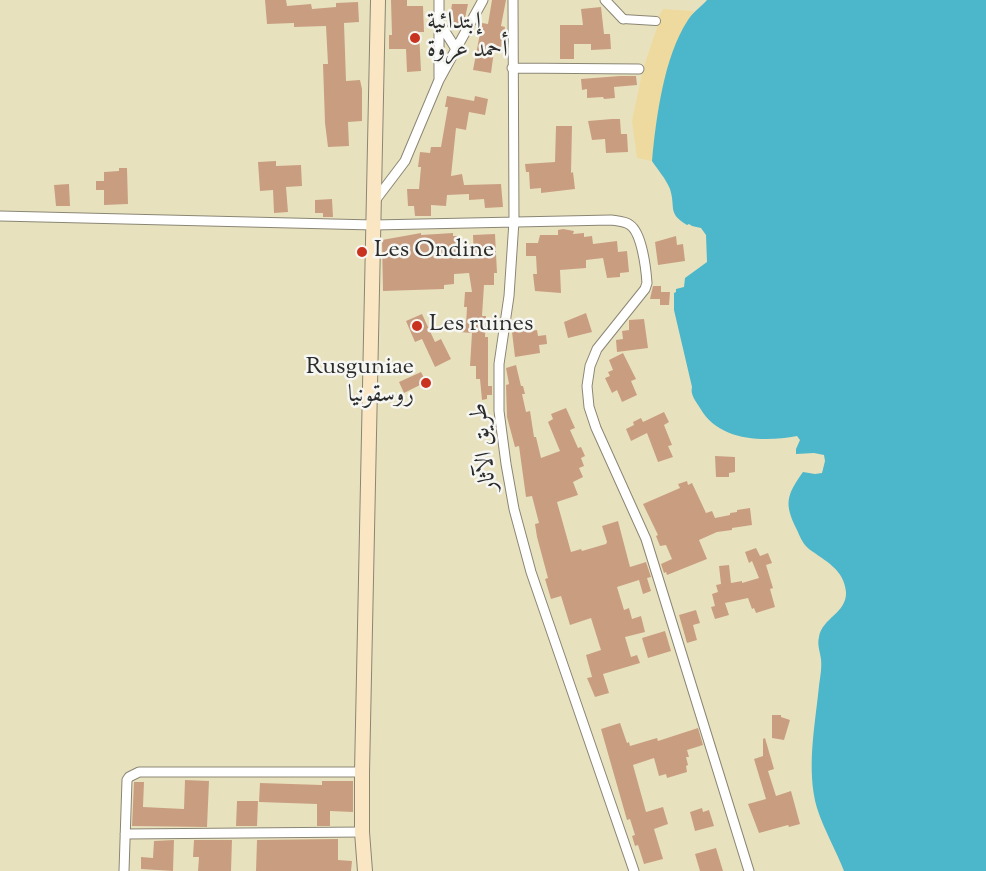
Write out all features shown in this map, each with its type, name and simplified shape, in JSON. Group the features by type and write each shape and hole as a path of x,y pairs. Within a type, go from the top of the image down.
{"main road":[{"path":"364,871 362,772 378,0"}],"street":[{"path":"439,0 439,80"},
{"path":"374,202 405,161 439,80 483,0"},
{"name":"طريق الآثار","path":"513,0 514,221 509,296 499,364 500,411 506,464 514,509 531,572 634,871"},
{"path":"605,0 623,19 656,21"},
{"path":"439,22 456,49"},
{"path":"512,68 639,69"},
{"path":"0,216 374,225 514,221 621,222 630,225 636,231 640,241 645,289 597,349 590,366 587,386 589,407 596,428 646,539 749,871"},
{"path":"124,871 127,780 139,772 362,772"},
{"path":"125,834 362,832"}],"sand":[{"path":"663,9 694,11 684,27 669,63 660,102 652,161 637,158 632,121 643,69 658,25 656,21"}],"water":[{"path":"707,0 986,0 986,871 844,871 817,808 812,763 821,669 818,640 821,630 843,605 846,592 838,571 803,543 790,513 789,500 803,472 822,473 824,455 796,454 800,440 797,436 757,439 719,428 708,419 695,400 674,310 674,293 676,289 684,287 685,278 707,262 706,235 701,228 687,225 674,213 670,189 652,161 662,88 673,51 688,20"}],"building":[{"path":"265,0 286,0 287,6 311,4 312,9 336,7 336,3 358,2 359,22 344,23 346,81 360,80 362,89 362,121 348,122 349,146 328,147 323,64 328,64 326,26 294,27 294,23 267,24"},
{"path":"391,0 407,0 407,6 423,6 424,32 419,32 421,71 407,72 406,49 389,49 389,35 392,35"},
{"path":"492,0 506,0 501,26 505,27 500,52 494,51 491,73 473,70 482,23 488,24"},
{"path":"452,4 468,4 460,27 449,25"},
{"path":"601,7 604,34 610,34 611,49 591,50 591,44 574,44 574,59 560,59 560,25 583,25 581,9"},
{"path":"636,76 637,85 614,87 615,98 604,99 603,97 587,98 587,89 582,90 581,79"},
{"path":"447,96 474,101 475,96 488,99 485,115 469,112 466,130 456,128 451,176 462,174 464,185 501,184 503,207 485,208 484,199 469,200 469,194 447,195 446,206 431,205 431,216 415,216 414,206 408,206 407,189 419,189 420,152 430,153 431,147 441,147 448,107 445,107"},
{"path":"620,119 621,134 627,134 628,152 606,153 605,139 592,140 588,121"},
{"path":"556,126 572,126 571,173 573,172 575,189 541,193 541,188 530,189 529,172 526,172 525,164 555,162"},
{"path":"276,161 276,166 301,165 302,186 286,187 288,212 274,213 273,190 260,191 258,162"},
{"path":"119,168 127,168 128,204 104,205 104,190 96,190 96,181 104,181 104,172 119,171"},
{"path":"69,184 70,206 56,206 54,185"},
{"path":"332,199 333,217 323,217 323,213 315,213 315,200"},
{"path":"558,230 574,231 573,234 584,233 584,237 592,236 593,244 617,241 618,252 627,251 629,272 620,273 620,277 607,278 603,258 586,260 586,268 560,270 561,293 535,291 533,274 537,274 536,256 526,256 526,243 538,243 540,235 558,235"},
{"path":"421,233 421,235 453,233 453,236 457,236 458,259 474,258 473,235 495,234 497,273 494,273 494,285 484,285 482,316 486,316 485,337 488,337 488,386 492,386 492,395 487,395 487,399 482,400 480,379 476,379 476,366 470,366 472,333 460,332 461,324 466,325 465,292 472,292 469,273 454,274 454,284 444,285 444,289 383,291 382,240"},
{"path":"676,236 677,245 683,244 685,261 658,265 655,242"},
{"path":"653,286 661,286 661,292 670,292 669,305 660,305 660,299 650,299"},
{"path":"586,313 592,332 568,338 564,322"},
{"path":"422,314 435,342 441,339 451,359 435,367 422,339 415,342 406,321"},
{"path":"644,319 648,348 617,352 616,340 623,339 622,331 629,330 629,320"},
{"path":"530,326 531,331 537,330 538,336 546,335 547,344 539,345 540,353 515,357 512,332 517,331 517,328"},
{"path":"623,353 636,379 631,381 637,395 622,402 617,390 612,393 605,378 610,376 608,372 613,370 609,360"},
{"path":"516,365 525,394 522,394 526,412 530,411 534,437 536,437 541,458 560,451 548,422 553,419 551,414 566,408 575,428 570,430 578,448 581,447 585,456 581,458 584,466 579,468 583,477 573,482 578,495 557,502 571,552 606,544 602,526 618,521 630,567 646,562 651,577 647,578 651,591 643,594 639,580 617,587 624,610 629,608 632,619 641,616 645,632 625,637 631,657 637,655 640,663 603,674 609,693 595,697 587,678 592,677 586,655 601,650 591,618 570,625 561,596 551,599 545,579 548,578 535,524 539,523 532,496 526,497 519,446 515,447 507,417 506,385 509,384 506,368"},
{"path":"421,372 426,382 404,393 399,382"},
{"path":"664,412 669,422 664,425 672,445 668,446 673,457 658,462 647,433 631,441 626,429 641,418 643,422"},
{"path":"715,456 735,457 735,472 729,473 729,477 716,477"},
{"path":"687,481 688,485 692,483 706,513 712,511 715,518 750,508 752,525 717,532 699,540 707,559 667,575 661,564 672,559 666,545 660,546 656,536 658,535 643,504 680,488 678,484"},
{"path":"756,548 760,556 768,553 772,563 766,565 773,588 770,589 775,607 756,613 748,598 725,603 729,615 715,619 711,607 715,606 712,594 718,592 716,585 721,584 719,566 729,565 731,583 742,581 742,583 759,578 752,561 749,563 745,552"},
{"path":"696,610 700,623 693,625 697,640 687,643 679,615"},
{"path":"665,631 671,651 648,658 642,638"},
{"path":"772,715 781,715 790,720 784,740 772,738"},
{"path":"620,723 630,746 657,738 658,741 698,728 703,745 687,750 689,757 686,757 687,772 667,778 666,774 659,776 654,758 633,765 646,812 663,807 668,824 654,829 663,859 644,864 638,845 635,846 632,836 635,835 630,819 627,820 601,729"},
{"path":"765,738 774,769 768,771 776,796 791,791 800,824 759,833 748,804 766,799 754,759 763,756 763,739"},
{"path":"185,780 209,781 207,827 132,826 134,782 144,782 143,807 184,809"},
{"path":"322,781 353,781 353,812 330,811 330,826 317,826 317,804 259,802 260,783 322,785"},
{"path":"237,801 258,801 257,826 236,826"},
{"path":"702,808 703,812 709,810 714,826 695,831 690,812"},
{"path":"338,839 338,860 352,861 351,871 256,871 257,840"},
{"path":"174,840 173,871 141,869 141,857 153,858 154,841"},
{"path":"194,840 232,840 231,871 198,871 199,857 193,857"},
{"path":"716,848 723,871 700,871 695,854"}],"place":[{"name":"إبتدائية أحمد عروة","path":"415,38"},
{"name":"Les Ondine","path":"362,252"},
{"name":"Les ruines","path":"417,326"},
{"name":"Rusguniae روسقونيا","path":"426,383"}]}
